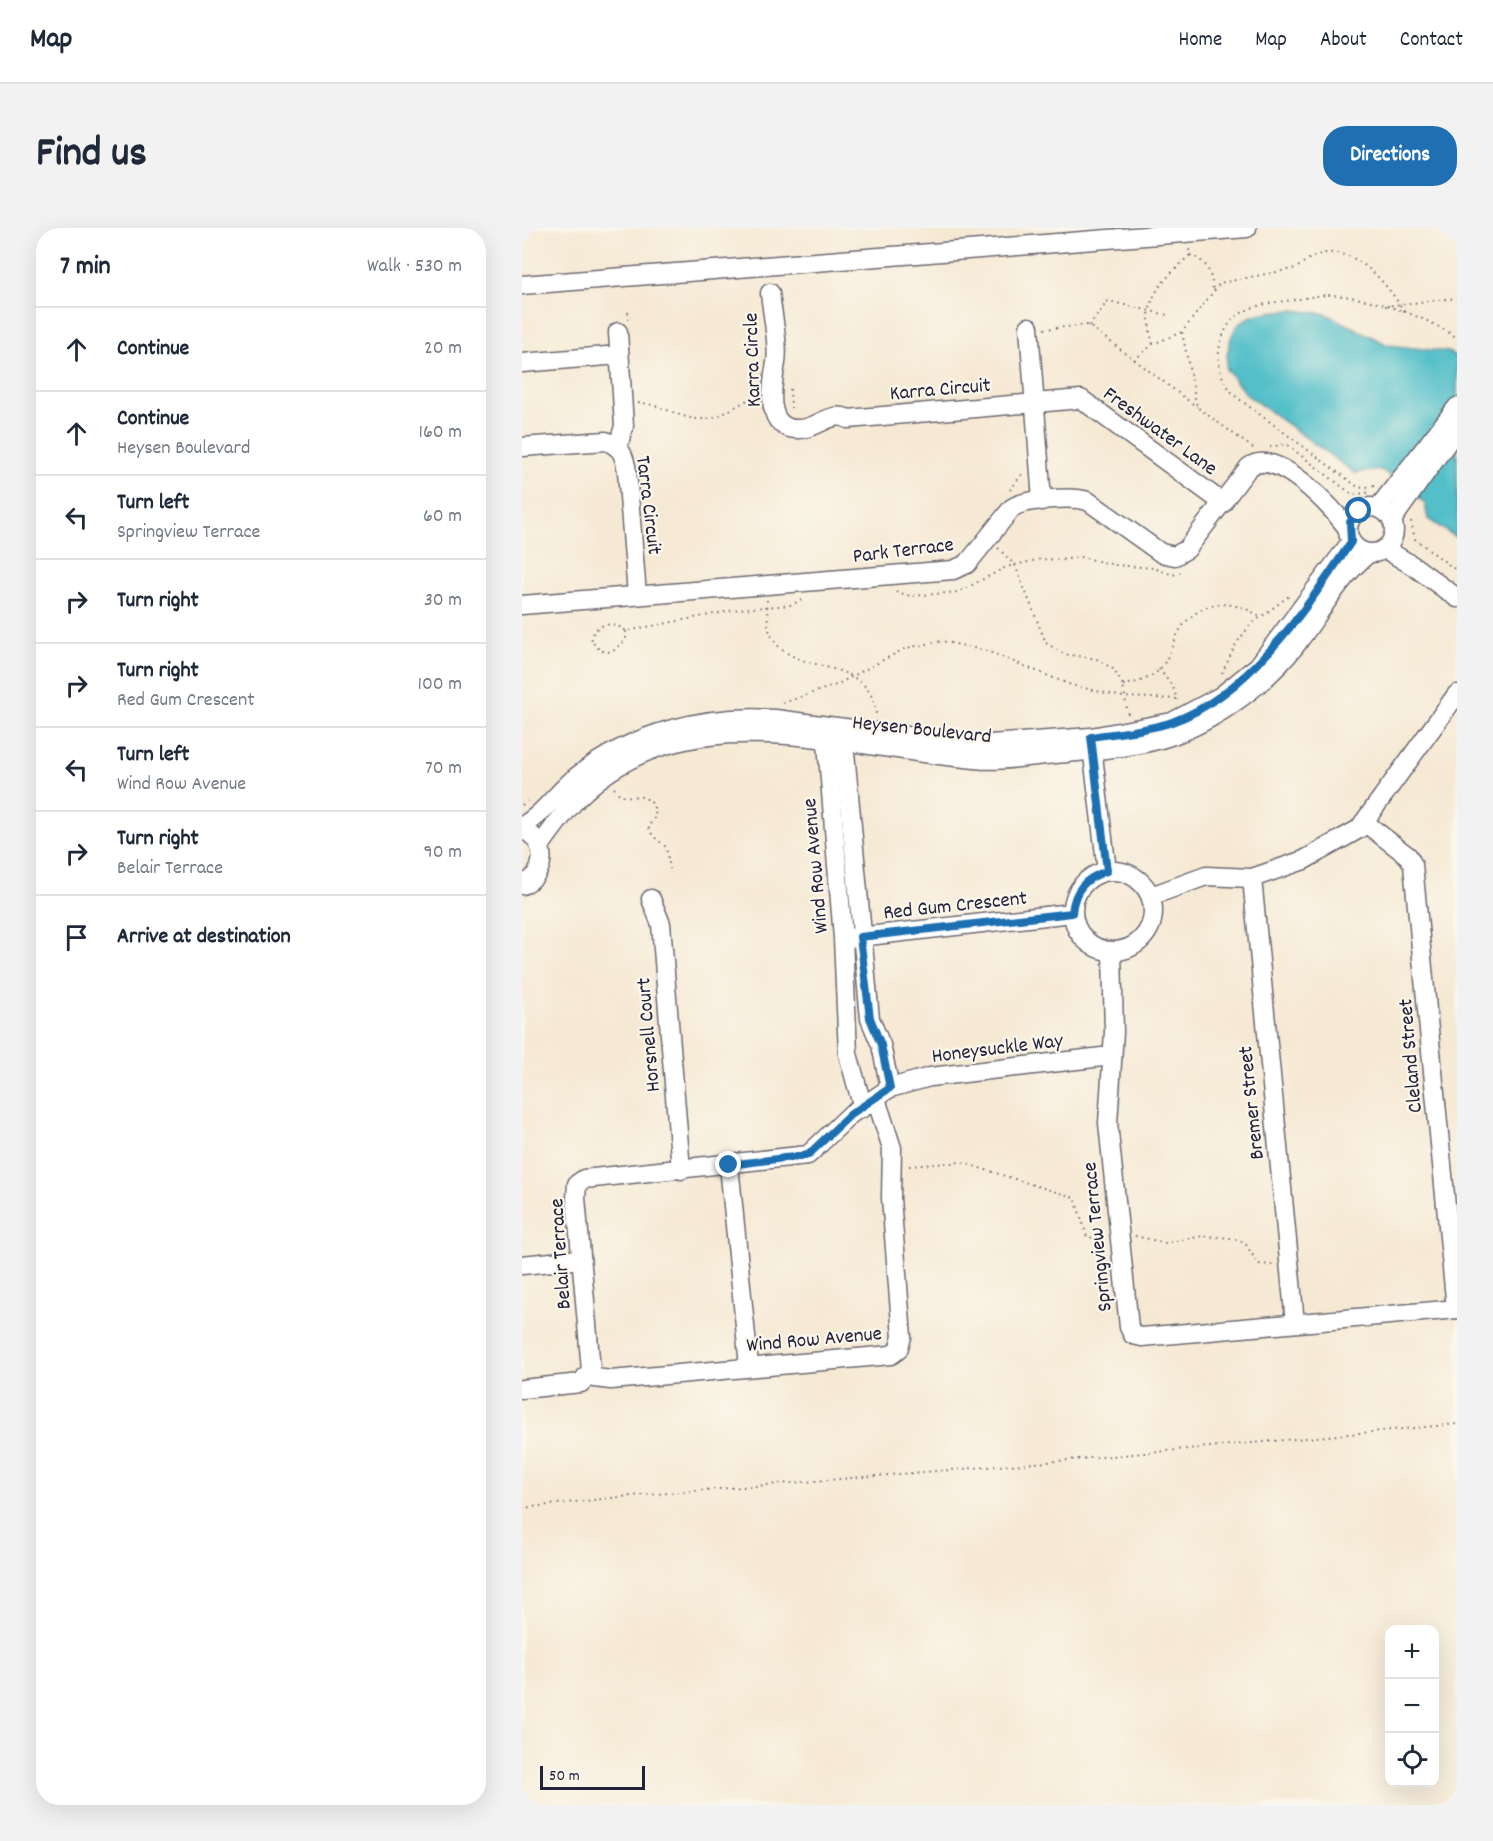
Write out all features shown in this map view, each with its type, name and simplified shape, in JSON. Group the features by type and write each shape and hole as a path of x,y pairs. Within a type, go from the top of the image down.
{"street":[{"path":"522,285 1247,228"},
{"name":"Karra Circle","path":"770,293 776,362 772,399 776,418 792,429 807,428 837,416 848,419"},
{"path":"1035,328 1035,403 1042,501"},
{"path":"618,332 624,426 618,446"},
{"path":"522,363 619,355"},
{"name":"Freshwater Lane","path":"1035,403 1081,399 1223,503"},
{"name":"Karra Circuit","path":"848,419 1035,403"},
{"name":"Heysen Boulevard","path":"522,827 594,763 656,734 700,723 744,718 775,719 835,734 983,760 1092,743 1175,735 1241,698 1268,677 1294,647 1352,566 1390,535 1388,494 1457,407"},
{"name":"Heysen Boulevard","path":"1388,494 1457,429"},
{"name":"Tarra Circuit","path":"522,447 606,441 618,446 624,455 627,471 638,595"},
{"name":"Park Terrace","path":"522,604 953,570 967,564 1016,505 1042,501 1078,499 1088,501 1161,553 1175,556 1187,549 1249,467 1261,461 1275,464 1330,504"},
{"path":"1330,504 1359,511 1388,494 1390,535 1416,567 1457,598"},
{"path":"1330,504 1362,551 1390,535"},
{"name":"Heysen Boulevard","path":"540,846 560,817 586,790 618,767 660,747 698,737 734,733 875,733 976,745 1092,743 1172,722 1221,696 1258,666 1350,535 1353,515 1359,511"},
{"path":"1150,896 1206,876 1252,878 1304,860 1330,848 1359,829 1456,697"},
{"name":"Wind Row Avenue","path":"587,1377 611,1380 749,1366 891,1356 898,1350 902,1337 891,1198 892,1148 876,1098 848,1054 852,938 835,734"},
{"path":"1092,743 1107,871"},
{"name":"Cleland Street","path":"1364,822 1408,856 1413,865 1456,1309"},
{"path":"522,827 535,838 540,846 541,867 536,875 522,885"},
{"path":"1107,871 1121,871 1133,876 1143,885 1154,909 1152,922 1146,934 1137,944 1125,950 1112,952 1094,947 1080,936 1072,913 1078,890 1090,878 1107,871"},
{"name":"Bremer Street","path":"1252,878 1294,1323"},
{"name":"Horsnell Court","path":"651,899 661,924 681,1170"},
{"name":"Red Gum Crescent","path":"852,938 1072,913"},
{"name":"Wind Row Avenue","path":"852,938 870,1018 881,1045 876,1098"},
{"name":"Springview Terrace","path":"1112,952 1114,1032 1108,1123 1129,1327 1133,1335 1142,1337 1456,1309"},
{"name":"Honeysuckle Way","path":"876,1098 930,1077 1111,1056"},
{"name":"Belair Terrace","path":"587,1377 591,1370 577,1184 584,1179 808,1155 851,1114 876,1098"},
{"path":"729,1165 749,1366"},
{"path":"522,1265 581,1259"},
{"path":"522,1389 581,1383 587,1377"}],"path":[{"path":"1187,233 1190,255"},
{"path":"1134,360 1153,344 1182,332 1220,283 1297,268 1308,254 1319,249"},
{"path":"1190,255 1204,263 1209,270 1213,292"},
{"path":"1153,344 1147,322 1153,297 1166,278 1190,255"},
{"path":"1370,263 1405,313"},
{"path":"1388,494 1359,488 1235,396 1220,374 1218,357 1225,330 1231,321 1253,306 1325,295 1384,306 1435,323 1457,338"},
{"path":"1384,306 1457,298"},
{"path":"1089,326 1108,301 1167,315"},
{"path":"1035,328 1089,326 1256,450"},
{"path":"1182,332 1197,407"},
{"path":"789,382 792,417"},
{"path":"635,403 652,403 685,416 707,419 751,399 772,399"},
{"path":"1264,449 1286,444 1353,495 1388,494"},
{"path":"1008,493 1026,469"},
{"path":"1390,535 1415,540 1457,571"},
{"path":"988,537 1015,565 1046,643 1054,650 1106,663 1113,669 1123,685 1126,697 1130,718 1123,718"},
{"path":"1124,565 1136,565 1173,575 1179,574 1190,566"},
{"path":"1219,677 1236,644 1259,616 1292,594"},
{"path":"1123,685 1145,679 1160,669 1182,627 1199,611 1217,604 1233,603 1259,616"},
{"path":"768,613 774,642 803,660 854,676 873,699 876,718 875,733"},
{"path":"604,625 616,625 626,631 626,640 612,652 601,651 591,641 594,631 604,625"},
{"path":"776,704 819,692 906,648 942,641 987,651 1071,686 1126,697 1181,699"},
{"path":"1160,669 1173,687 1177,699"},
{"path":"783,703 789,707"},
{"path":"612,786 621,796 644,797 653,804 656,816 648,827 652,836 666,847 670,869"},
{"path":"522,805 534,796"},
{"path":"909,1166 961,1162 1075,1198 1087,1237 1107,1240"},
{"path":"1132,1237 1166,1243 1203,1236 1232,1238 1245,1243 1258,1264 1288,1264"},
{"path":"522,1508 620,1497 1047,1462 1457,1424"}],"water":[{"path":"1293,310 1326,314 1388,345 1448,352 1457,357 1457,538 1428,519 1425,503 1382,470 1355,473 1247,395 1226,369 1231,339 1242,322 1262,313"}],"route":[{"path":"729,1165 808,1155 851,1114 890,1088 881,1045 870,1018 860,937 1072,913 1073,901 1078,890 1096,874 1107,871 1091,737 1150,728 1172,722 1221,696 1258,666 1351,542 1348,529 1353,515 1359,511"}]}
